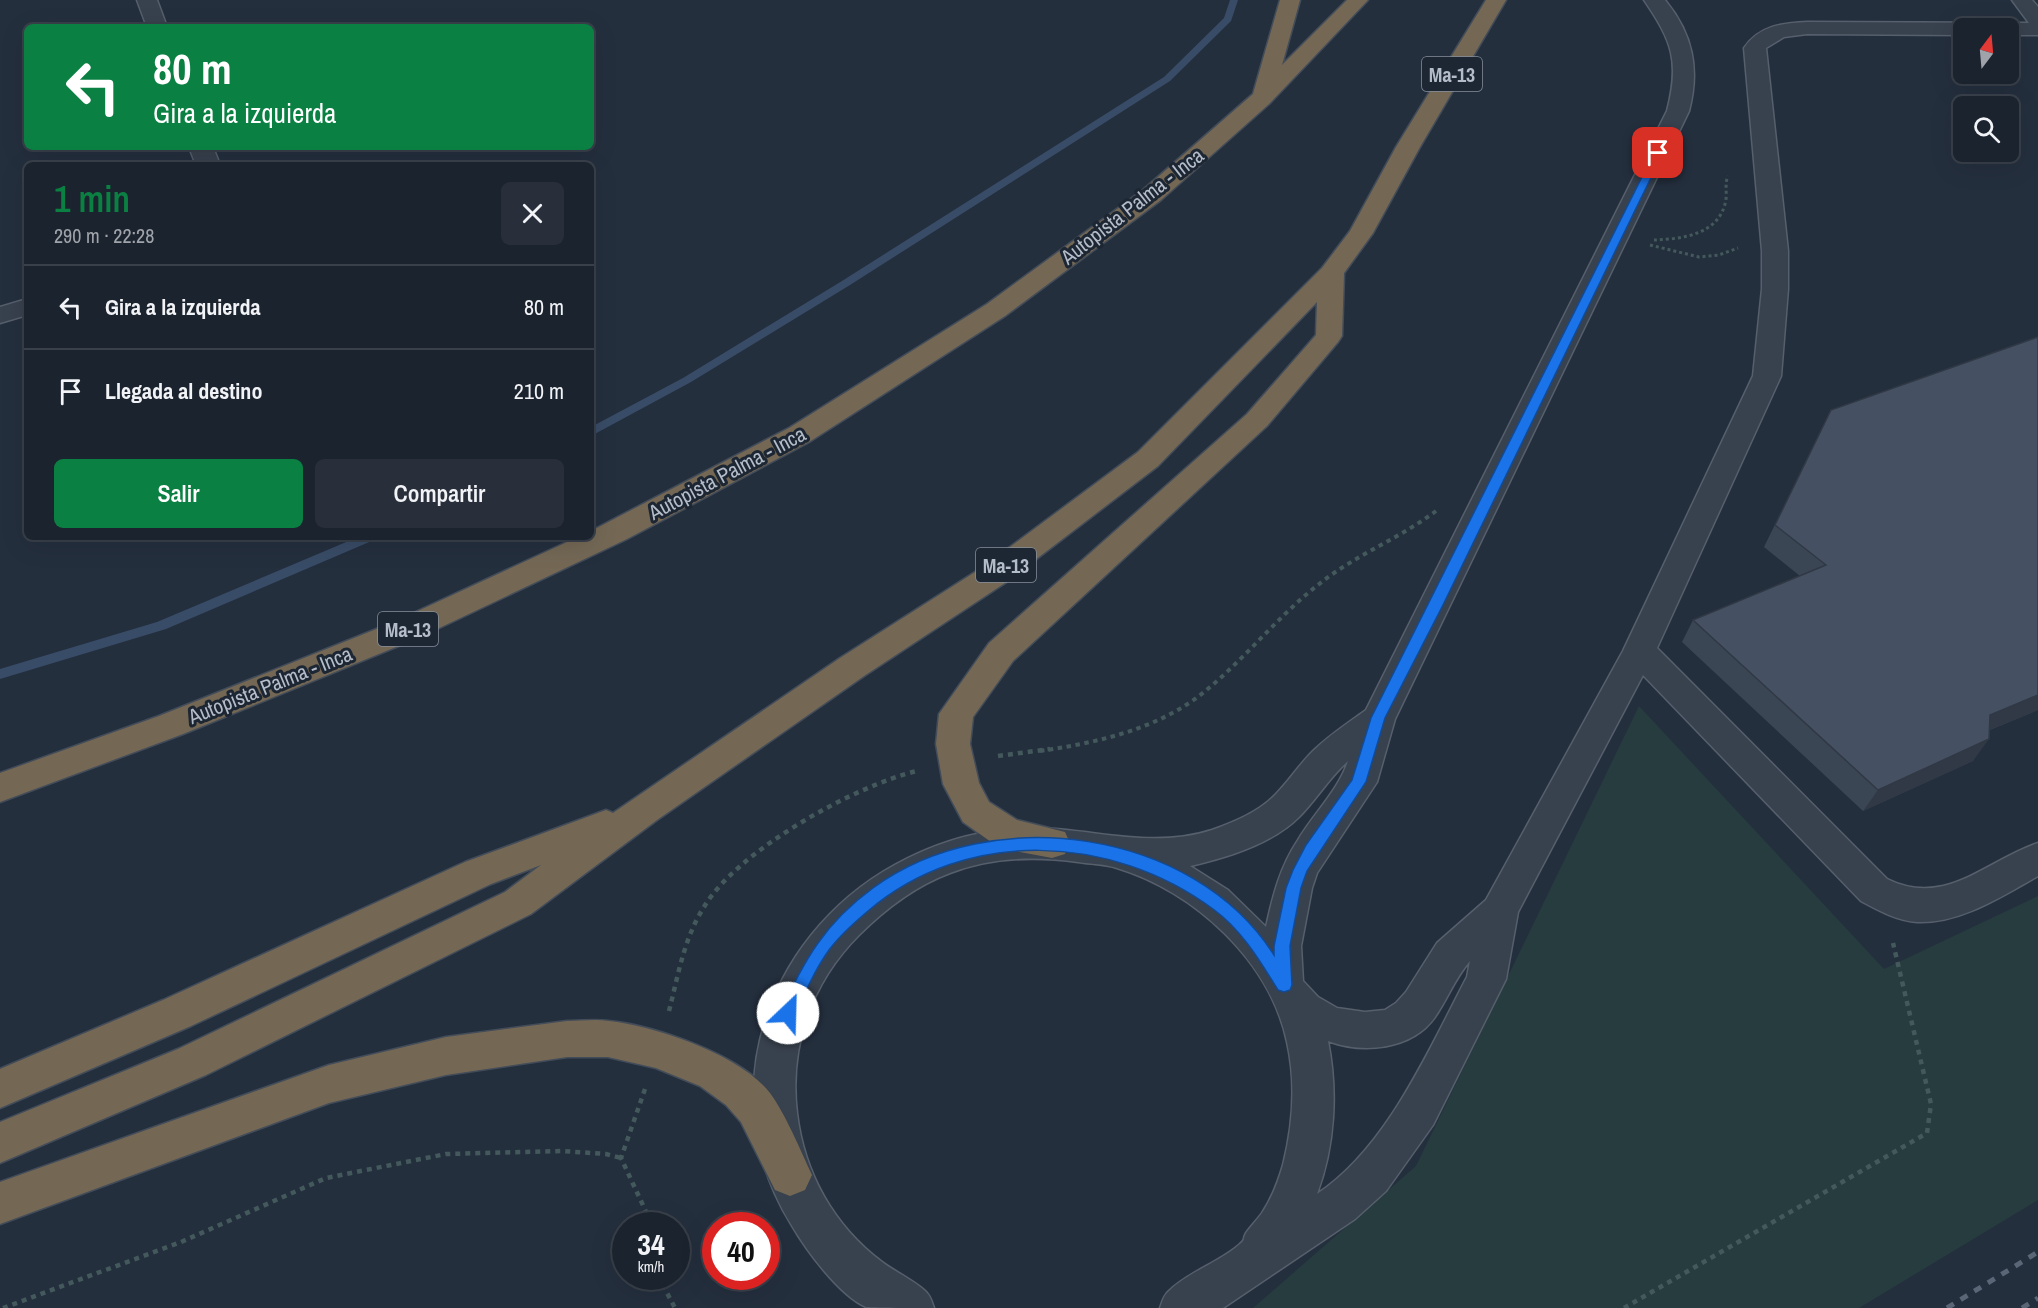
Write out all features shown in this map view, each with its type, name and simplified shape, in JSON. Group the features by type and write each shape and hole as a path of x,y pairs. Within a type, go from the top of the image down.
{"highway":[{"path":"1261,99 1290,0"},
{"name":"Autopista Palma - Inca","path":"0,788 171,725 406,630 616,532 799,435 1005,304 1152,195 1261,99 1358,0"},
{"name":"Ma-13","path":"0,1089 177,1013 478,873 644,810 852,667 994,575 1148,459 1331,273 1361,233 1408,147 1496,0"},
{"path":"1052,843 1020,837 1004,831 976,812 961,784 953,744 956,714 1001,652 1257,420 1329,336 1331,273"},
{"path":"0,1143 192,1062 518,903 644,810"},
{"path":"0,1203 329,1084 446,1056 567,1039 608,1039 658,1050 715,1073 741,1091 756,1108 790,1175"}],"street":[{"path":"147,0 156,24"},
{"path":"1242,1270 1267,1244 1292,1203 1306,1162 1313,1121 1313,1081 1303,1025 1288,992 1282,946 1293,888 1311,850 1359,782 1378,718 1678,111 1685,79 1684,55 1678,34 1654,0"},
{"path":"2022,0 2038,21"},
{"path":"1184,1308 1340,1204 1371,1176 1418,1111 1486,979 1499,911 1639,651 1703,519 1767,376 1775,289 1775,251 1755,48 1759,40 1784,29 1807,28 2038,29"},
{"path":"0,315 24,308"},
{"path":"1639,651 1874,890 1901,903 1948,904 2038,858"},
{"path":"911,1308 889,1297 855,1271 829,1242 806,1210 790,1175 778,1131 774,1092 777,1051 788,1013 805,975 824,944 880,891 917,870 953,855 991,846 1052,843 1109,852 1173,854 1220,842 1253,829 1285,808 1324,762 1378,718"},
{"path":"1109,852 1171,874 1220,904 1243,926 1261,949 1288,992 1304,1012 1330,1025 1362,1030 1377,1029 1398,1023 1412,1015 1446,961 1499,911"}],"path":[{"path":"1618,236 1703,257 1721,255 1737,248 1775,251"},
{"path":"1624,1308 1928,1132 1931,1104 1894,950 1891,924 1901,903"},
{"path":"3,1308 181,1242 326,1178 446,1154 562,1151 606,1154 621,1158 646,1212"},
{"path":"665,1290 675,1308"}],"green space":[{"path":"1639,706 1884,969 2038,896 2038,1200 1859,1308 1253,1308 1416,1166"}],"building":[{"path":"2038,337 2038,695 1990,715 1989,739 1878,790 1693,620 1826,565 1775,525 1831,410"}],"waterway":[{"path":"594,430 687,380 846,283 1167,79 1228,19 1234,0"},
{"path":"0,674 161,626 363,540"}],"railway":[{"path":"1947,1308 2038,1252"},
{"path":"2022,1308 2038,1298"}],"route":[{"path":"788,1013 805,975 824,944 880,891 917,870 953,855 991,846 1020,843 1080,846 1142,862 1171,874 1220,904 1243,926 1284,985 1281,963 1282,946 1293,888 1300,870 1311,850 1359,782 1378,718 1658,153"}]}
